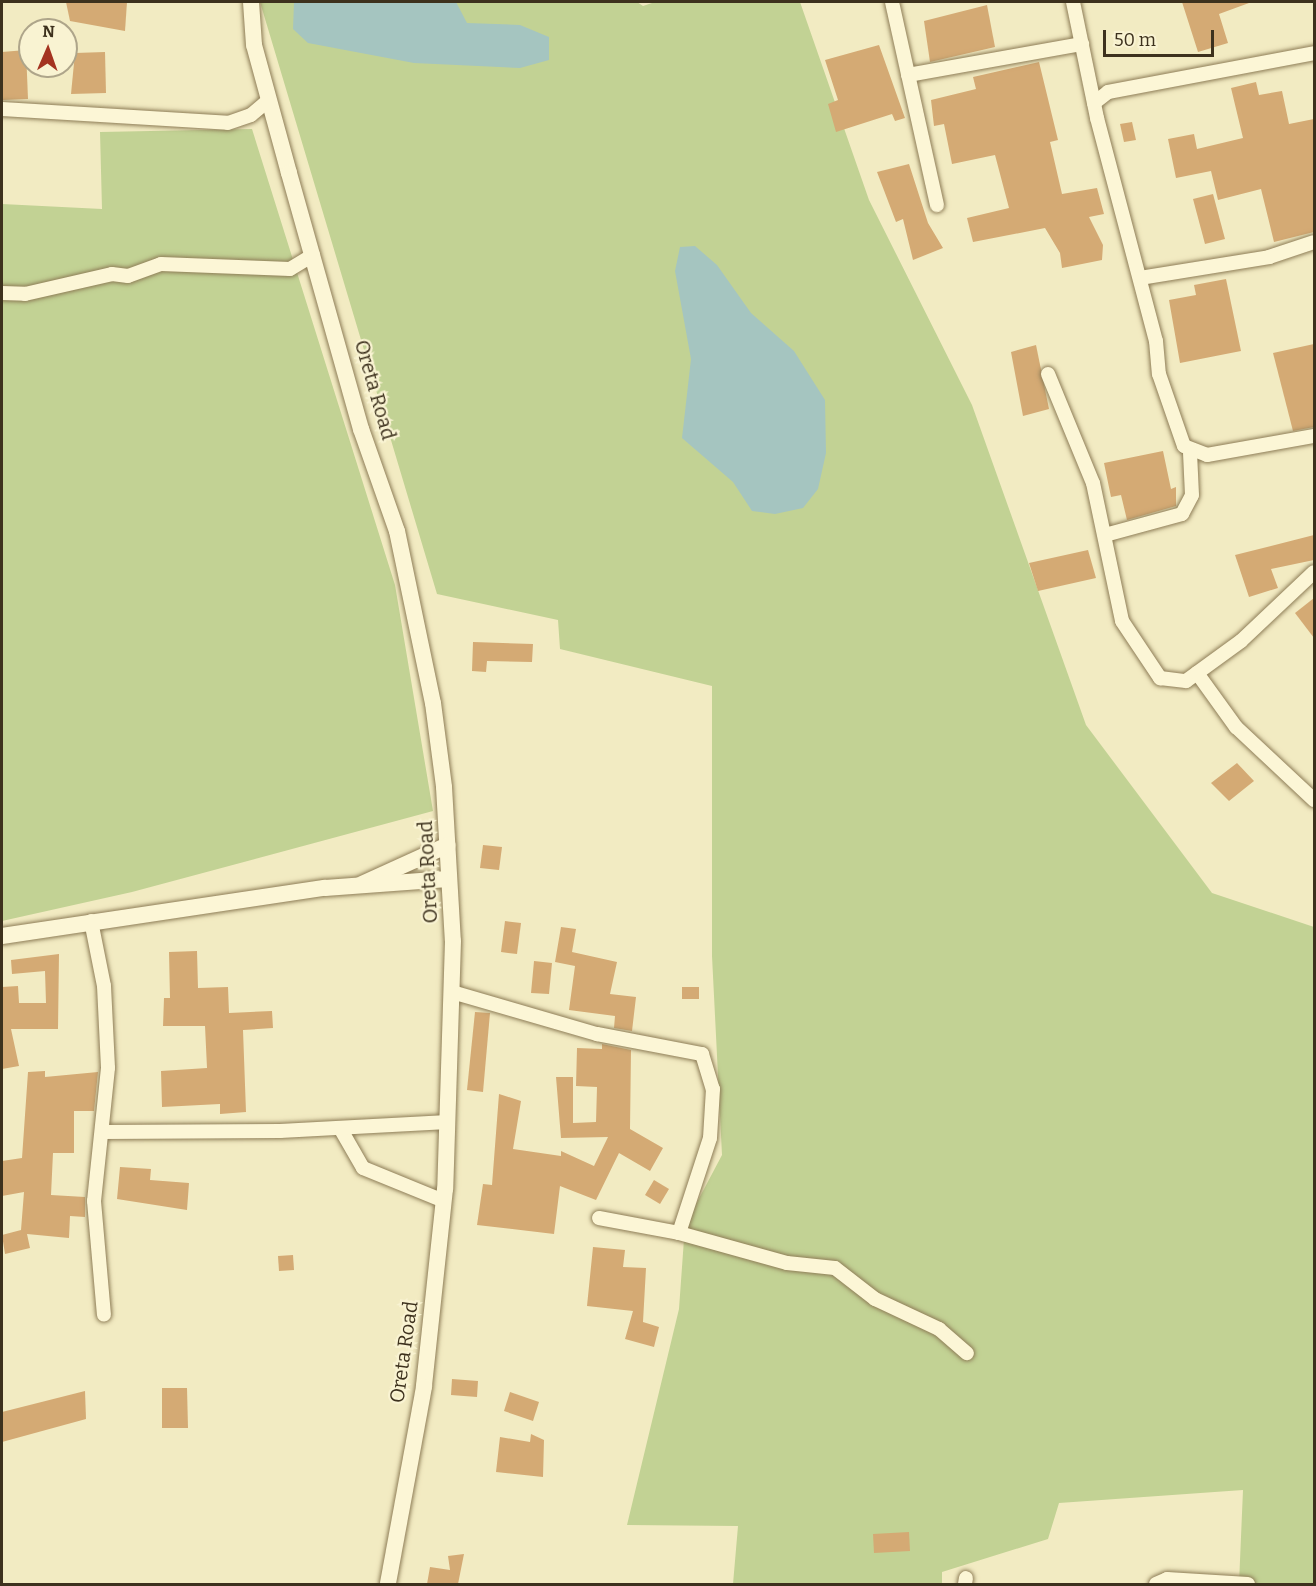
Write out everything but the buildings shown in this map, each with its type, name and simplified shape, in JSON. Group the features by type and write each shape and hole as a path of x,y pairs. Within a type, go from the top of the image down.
{"street":[{"name":"Oreta Road","path":"251,2 254,45 269,100 361,429 397,531 433,703 448,844 452,992 444,1201 423,1387 388,1584"},
{"path":"892,2 937,205"},
{"path":"1073,2 1094,103 1140,278 1163,390 1190,453 1192,495 1182,514 1105,535"},
{"path":"908,75 1082,44"},
{"path":"1094,103 1108,92 1314,53"},
{"path":"1090,80 1108,92"},
{"path":"2,109 228,123 251,115 269,100"},
{"path":"1140,278 1269,257 1314,242"},
{"path":"2,293 25,294 112,274 128,276 161,264 290,269 313,255"},
{"path":"1048,374 1094,483 1122,621 1160,678 1179,682 1197,673 1241,641 1314,572"},
{"path":"1190,453 1244,451 1314,436"},
{"path":"1197,673 1236,727 1314,800"},
{"path":"361,884 448,844"},
{"path":"2,936 91,921 361,884 448,879"},
{"path":"91,921 104,986 108,1068 94,1201 104,1315"},
{"path":"452,992 597,1034 702,1054 713,1089 710,1138 679,1233"},
{"path":"102,1132 339,1128 448,1122"},
{"path":"339,1128 363,1168 444,1201"},
{"path":"599,1218 679,1233 787,1263 841,1270 875,1299 939,1329 967,1353"},
{"path":"1156,1584 1167,1579 1248,1584"}],"green space":[{"path":"260,2 637,2 643,6 655,2 800,2 869,200 972,405 1086,725 1212,893 1314,927 1314,1584 1239,1584 1243,1490 1059,1503 1048,1539 942,1572 942,1584 733,1584 738,1526 627,1525 679,1309 685,1225 722,1155 712,956 712,686 560,649 558,620 437,594"},
{"path":"252,129 395,585 433,811 132,892 2,921 2,204 102,209 100,132"}],"water":[{"path":"294,2 456,2 467,23 520,25 549,37 549,60 520,68 414,63 308,43 293,29"},
{"path":"695,246 717,265 751,313 794,351 825,400 826,453 818,489 803,508 775,514 752,511 733,482 682,438 691,359 675,271 680,247"}]}
